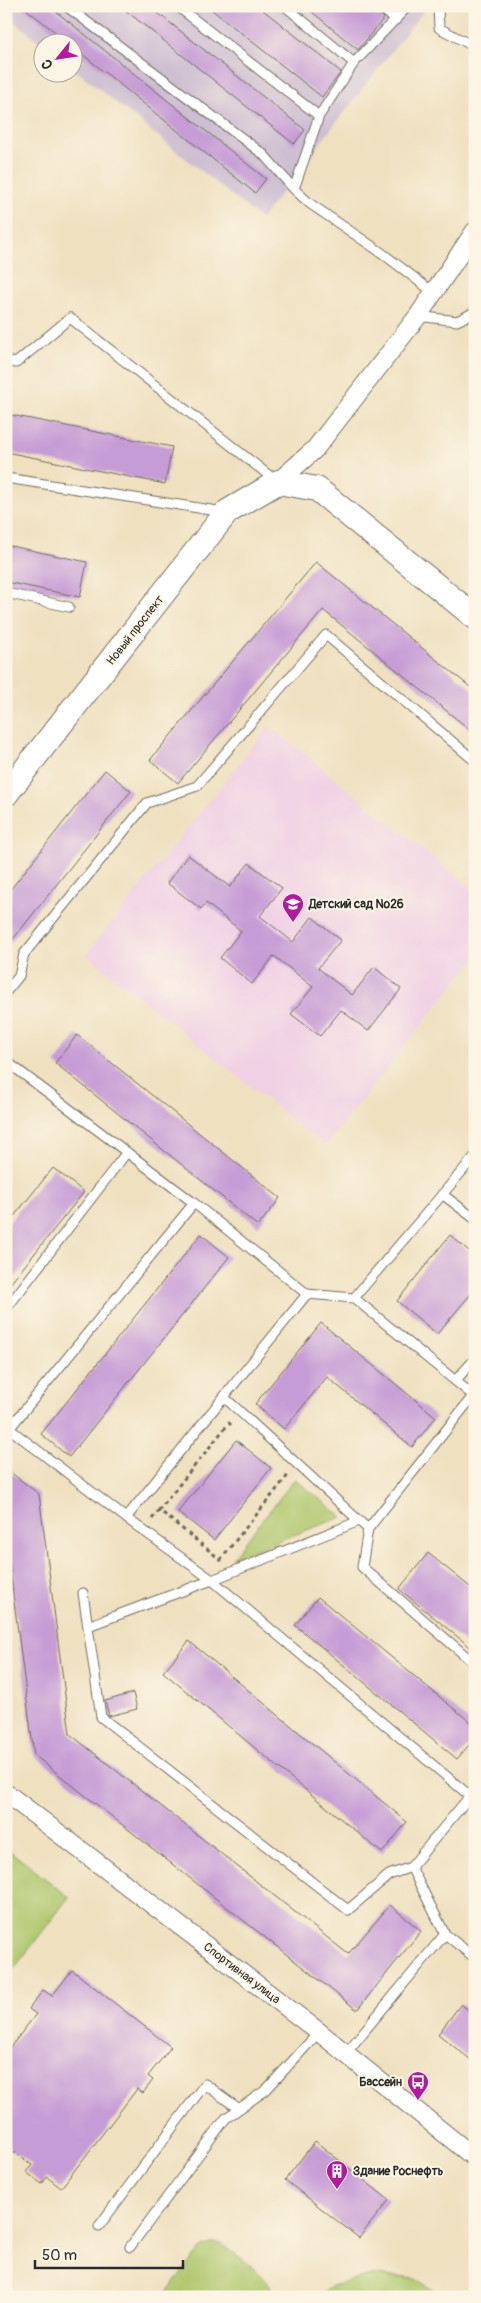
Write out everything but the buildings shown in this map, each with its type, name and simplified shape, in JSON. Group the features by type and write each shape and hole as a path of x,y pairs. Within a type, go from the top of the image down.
{"street":[{"path":"278,482 314,449 418,316 475,231"},
{"path":"278,482 317,489 475,617"},
{"name":"Новый проспект","path":"6,794 227,512 278,482"},
{"name":"Спортивная улица","path":"6,1793 346,2053 475,2158"}],"lane":[{"path":"66,6 263,154 309,203 382,253 433,292"},
{"path":"177,6 319,116"},
{"path":"285,6 354,63"},
{"path":"379,6 396,20"},
{"path":"294,188 319,116 354,63 408,6"},
{"path":"438,6 439,28 475,47"},
{"path":"418,316 457,321 475,312"},
{"path":"6,361 16,363 70,318 278,482"},
{"path":"6,478 227,512"},
{"path":"6,592 69,607"},
{"path":"6,992 19,976 24,954 147,803 198,786 326,635 475,761"},
{"path":"6,1062 194,1203 307,1294 354,1298 474,1397 368,1529 362,1567 475,1664"},
{"path":"6,1309 127,1152"},
{"path":"354,1298 475,1156"},
{"path":"442,1194 475,1219"},
{"path":"83,1594 101,1717 348,1910 389,1875 411,1867 472,1793 212,1580 126,1518 8,1428 194,1203"},
{"path":"126,1518 307,1294"},
{"path":"455,1381 475,1359"},
{"path":"224,1397 368,1529"},
{"path":"88,1626 212,1580 359,1521"},
{"path":"411,1867 445,1934 475,1958"},
{"path":"346,2053 445,1934"},
{"path":"130,2247 226,2118 266,2090 319,2032"},
{"path":"99,2226 205,2084 239,2109"}],"path":[{"path":"234,1571 159,1510 229,1423 236,1429"},
{"path":"220,1560 291,1471"}],"shaded area":[{"path":"6,6 427,6 261,219 82,75 82,32 32,32 32,36 6,15"},
{"name":"Детский сад №26","path":"269,726 475,891 475,958 325,1146 86,955"}],"green space":[{"path":"295,1479 342,1517 232,1558"},
{"path":"6,1848 69,1897 6,1979"},
{"path":"214,2243 222,2244 261,2275 272,2290 272,2297 162,2297 202,2247"},
{"path":"375,2275 416,2279 444,2297 319,2297 332,2286"}],"place":[{"name":"Детский сад №26","path":"293,923"},
{"name":"Бассейн","path":"418,2101"},
{"name":"Здание Роснефть","path":"337,2190"}]}
